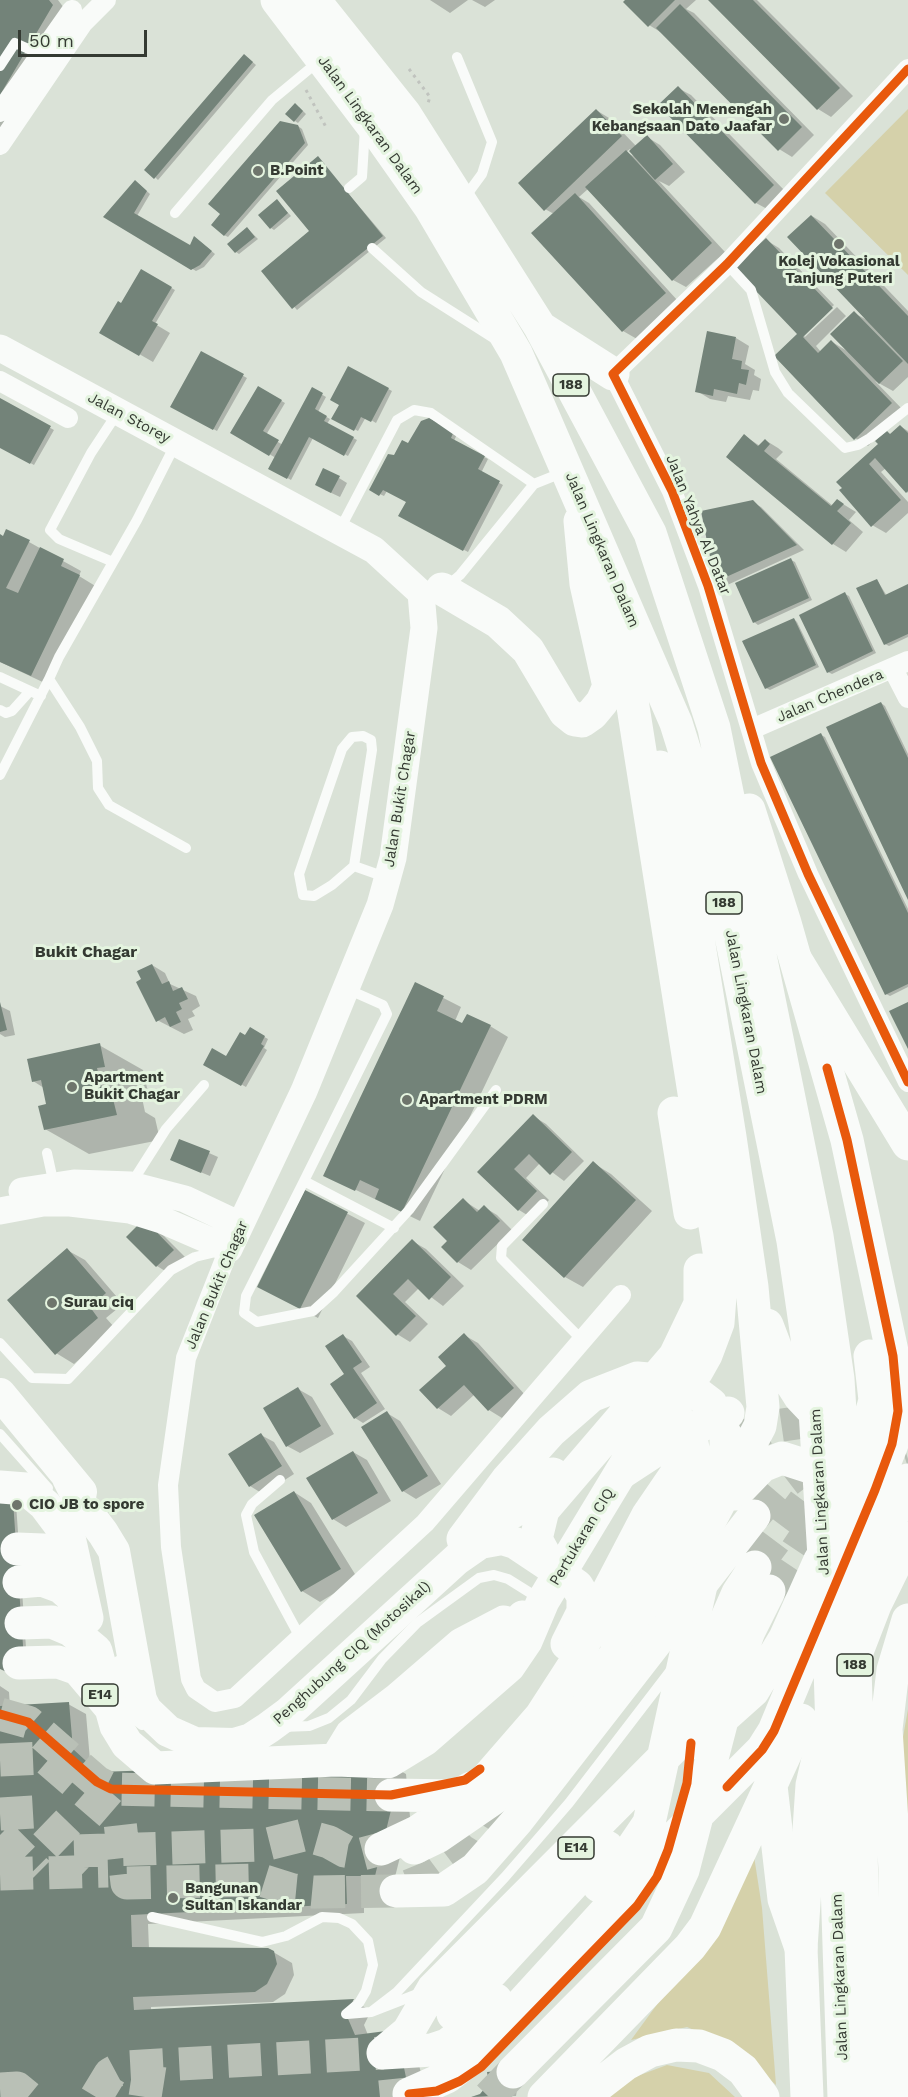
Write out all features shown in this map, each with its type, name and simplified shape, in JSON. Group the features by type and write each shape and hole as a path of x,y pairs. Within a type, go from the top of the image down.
{"highway":[{"name":"Jalan Lingkaran Dalam","path":"277,0 310,68 365,116 430,207 516,353 676,723 701,803 838,1379 854,1638 869,2097"},
{"name":"Jalan Lingkaran Dalam","path":"314,0 405,114 540,327 650,533 714,728 805,1238 829,1638 844,2097"},
{"path":"331,0 371,71"},
{"path":"540,327 613,374"},
{"path":"573,483 586,584 609,686 682,1166 702,1279 700,1304 675,1356 543,1510 536,1539 551,1567 577,1586 583,1596 583,1612 534,1702 501,1748 475,1792 417,1832 381,1849 423,1846 506,1790 582,1698 671,1583 708,1524 760,1426 763,1407 752,1287 690,888 653,739 623,651 614,577"},
{"path":"431,591 498,622 528,650 565,712 574,720 582,721 592,714 602,702 609,686"},
{"name":"Pertukaran CIQ","path":"535,1606 650,1424 697,1371 706,1356 718,1323 722,1297 722,1270 623,651"},
{"path":"714,728 744,794 827,1068 859,1128 882,1212 908,1342"},
{"path":"796,960 908,1144"},
{"path":"563,2090 690,1947 716,1907 766,1799 887,1477 852,1248 828,1137 827,1068"},
{"path":"752,1287 786,1375 800,1397 818,1417 887,1477"},
{"path":"382,2053 432,2050 461,2036 626,1857 649,1823 726,1470 726,1436 711,1404 682,1382 637,1378 591,1396 551,1431 507,1480 463,1539"},
{"path":"463,1539 514,1511 542,1487 601,1424 621,1409 645,1403 661,1408 680,1422 691,1438 698,1474 685,1503 654,1549 582,1698"},
{"path":"621,1473 676,1437 728,1413"},
{"path":"708,1524 753,1474 773,1461 790,1459 887,1477"},
{"path":"391,1795 456,1796 484,1774 541,1716 574,1665 600,1605 648,1515 678,1471"},
{"path":"801,1948 784,1899 780,1867 765,1842 766,1799 762,1750 741,1725 725,1716 753,1691 785,1638 808,1592 887,1477"},
{"path":"754,1584 708,1669 690,1743 687,1783 657,1877 637,1906 489,2058 452,2089 410,2094 447,2077 473,2057 660,1852 703,1811 727,1787 762,1750 774,1731 887,1477"},
{"name":"E14","path":"13,1488 45,1505 69,1537 87,1618"},
{"path":"396,1891 444,1890 475,1869 518,1821 754,1516"},
{"path":"807,2097 801,1948 812,1785 822,1742 875,1605 908,1538"},
{"path":"16,1549 43,1550 62,1557 77,1574"},
{"name":"E14","path":"19,1582 42,1580 62,1587 77,1601 106,1651 111,1708 116,1726 127,1744 155,1768 336,1760 388,1762 424,1740 509,1666 526,1641 535,1606"},
{"path":"513,2072 656,1928 683,1870 736,1666 748,1631 754,1584"},
{"path":"336,1760 351,1735 397,1700 462,1644 535,1606"},
{"path":"21,1623 52,1622 71,1630 106,1651"},
{"path":"899,2097 895,1869 886,1729 892,1670 907,1624"},
{"name":"E14","path":"20,1663 58,1662 78,1669 111,1708"},
{"name":"E14","path":"433,1989 683,1738 725,1716"},
{"path":"382,2053 415,2045 445,2023 638,1815 672,1773 690,1743"},
{"path":"727,1787 741,1783 766,1799"},
{"path":"809,1830 821,1814 842,1811 866,1818 895,1869"},
{"path":"382,2053 408,2032 433,1989"},
{"path":"535,2097 563,2090 626,2064 650,2051 676,2045 699,2046 723,2055 743,2070 763,2097"}],"main road":[{"name":"Jalan Storey","path":"0,334 176,443"},
{"name":"Jalan Storey","path":"0,348 176,443"},
{"path":"176,443 374,550 431,591"},
{"name":"Jalan Bukit Chagar","path":"229,1249 304,1091 347,989 388,878 393,858 431,591"},
{"path":"0,1196 74,1183 130,1185 185,1199 240,1226"},
{"path":"0,1211 43,1203 70,1203 130,1210 162,1220 229,1249"},
{"path":"0,1394 64,1490 123,1540 132,1567 147,1672 157,1697 175,1718 202,1730 234,1730 273,1708 335,1661 463,1539"},
{"name":"Penghubung CIQ (Motosikal)","path":"335,1661 456,1559 480,1543 502,1539 515,1543 551,1567"}],"street":[{"path":"1,109 72,11 106,0"},
{"path":"0,145 72,11"},
{"path":"613,374 727,264 908,69"},
{"name":"Jalan Yahya Al Datar","path":"613,374 672,491 708,586 761,763 808,874 908,1082"},
{"path":"0,381 68,418"},
{"path":"901,665 908,698"},
{"name":"Jalan Chendera","path":"752,729 901,665"},
{"name":"Jalan Bukit Chagar","path":"229,1249 186,1358 168,1485 171,1547 191,1679 205,1698 215,1702 226,1702 235,1698 301,1639 446,1500 621,1295"}],"lane":[{"path":"0,66 15,42 40,54"},
{"path":"457,57 492,142 482,174 461,202"},
{"path":"175,213 273,100 310,68"},
{"path":"349,188 362,177 365,116"},
{"path":"372,248 421,292 516,353"},
{"path":"727,264 751,290 775,372 788,393 845,448 858,445 870,438 908,408"},
{"path":"339,531 397,420 414,410 431,413 534,484 573,483"},
{"path":"113,562 59,539 50,530 91,453 118,412"},
{"path":"0,775 4,757 41,696 176,443"},
{"path":"431,591 460,575 534,484"},
{"path":"0,677 41,696"},
{"path":"49,679 80,727 97,761 98,788 109,805 186,848"},
{"path":"0,710 6,713 12,711 30,691"},
{"path":"363,735 371,740 372,750 354,866 332,885 314,896 303,895 299,874 342,749 352,737 363,735"},
{"path":"354,866 388,878"},
{"path":"347,989 383,1005 387,1014 246,1296 244,1313 249,1319 256,1322 313,1311 394,1228 496,1090"},
{"path":"130,1185 166,1129 204,1085"},
{"path":"47,1153 55,1185"},
{"path":"304,1181 394,1228"},
{"path":"543,1204 502,1246 501,1258 582,1340"},
{"path":"0,1343 32,1378 68,1379 171,1270 195,1257 229,1249"},
{"path":"0,1434 13,1449 64,1490"},
{"path":"13,1449 13,1488"},
{"path":"280,1480 252,1504 246,1515 254,1552 301,1639"},
{"path":"242,1729 309,1726 329,1718 351,1700 382,1659 417,1623 479,1578 494,1575 508,1579 535,1606"},
{"path":"371,2012 410,1979 540,1836 710,1620 754,1584"},
{"path":"106,1651 126,1707 132,1717 141,1724 164,1732 198,1731"},
{"path":"152,1917 262,1942 286,1936 322,1917 339,1918 352,1924 368,1941 373,1965 366,1991 359,2003 346,2014 371,2012 433,1989"}],"path":[{"path":"310,68 327,129"},
{"path":"409,69 430,97"}],"shaded area":[{"path":"908,109 908,275 825,193"},
{"path":"908,1709 908,1949 902,1743"},
{"path":"754,1856 762,1908 776,2085 734,2047 687,2027 631,2040 661,1999"},
{"path":"667,2065 709,2073 735,2097 610,2097 624,2081"}],"building":[{"path":"0,0 49,0 53,5 0,95"},
{"path":"625,0 675,0 648,27 623,2"},
{"path":"708,0 753,0 840,88 817,110"},
{"path":"680,4 802,127 778,151 656,28"},
{"path":"244,54 253,62 154,179 144,170"},
{"path":"678,86 774,185 755,204 658,105"},
{"path":"295,103 303,111 294,122 285,114"},
{"path":"596,109 622,136 544,211 518,183"},
{"path":"280,121 298,125 305,143 224,236 211,225 220,214 208,204"},
{"path":"647,135 673,164 655,180 629,151"},
{"path":"626,150 712,243 672,281 585,187"},
{"path":"318,156 383,236 292,309 261,271 309,231 276,191"},
{"path":"135,180 147,191 134,213 190,245 194,236 212,251 200,265 191,270 103,217"},
{"path":"575,193 666,293 622,332 531,233"},
{"path":"277,199 288,213 270,229 258,215"},
{"path":"811,215 908,316 908,364 787,237"},
{"path":"247,227 255,237 235,253 227,244"},
{"path":"766,238 833,308 803,337 818,353 831,340 892,403 854,440 774,356 797,334 734,268"},
{"path":"141,269 172,287 152,321 158,324 139,356 99,333 118,301 121,303"},
{"path":"854,311 903,361 879,384 830,334"},
{"path":"707,331 736,337 732,359 742,361 741,369 749,370 746,385 739,383 737,394 714,389 713,396 695,392"},
{"path":"201,351 244,374 213,430 170,407"},
{"path":"348,366 389,388 371,422 361,417 354,431 331,419 339,405 330,400"},
{"path":"258,386 282,400 263,431 279,440 269,456 230,433"},
{"path":"312,387 323,393 315,409 327,416 324,421 354,437 344,456 309,437 287,479 268,469"},
{"path":"0,398 51,426 30,464 0,448"},
{"path":"429,418 454,431 451,438 485,456 478,469 500,481 463,551 398,516 406,502 383,490 379,496 369,490 388,454 394,455 402,440 408,443 421,421"},
{"path":"900,425 908,433 908,491 906,493 875,458 869,464 901,500 871,527 839,490 842,488 836,482 878,444 875,441 887,431 890,434"},
{"path":"744,434 758,446 765,439 770,444 764,451 831,506 837,499 844,504 837,511 851,523 832,545 726,457"},
{"path":"323,468 340,476 331,493 315,485"},
{"path":"753,500 797,545 715,582 701,511"},
{"path":"6,529 30,540 6,588 18,593 40,547 64,559 61,566 80,575 31,676 0,662 0,534 3,536"},
{"path":"791,558 809,598 753,623 735,583"},
{"path":"877,579 885,595 908,584 908,634 884,645 856,588"},
{"path":"845,592 873,651 827,673 799,615"},
{"path":"794,618 816,665 765,689 742,641"},
{"path":"881,702 908,758 908,900 826,727"},
{"path":"821,733 908,913 908,984 885,995 770,757"},
{"path":"152,964 162,984 169,981 173,991 182,987 188,999 179,1003 182,1009 176,1012 181,1022 170,1027 165,1017 156,1022 136,982 141,979 137,971"},
{"name":"Apartment PDRM","path":"415,982 444,996 437,1011 462,1023 467,1014 491,1025 402,1212 375,1199 379,1189 360,1180 355,1191 323,1176"},
{"path":"0,1002 7,1030 0,1032"},
{"path":"908,1002 908,1049 889,1011"},
{"path":"250,1027 265,1036 261,1044 264,1046 241,1086 203,1065 212,1048 226,1056 240,1032 245,1035"},
{"name":"Apartment Bukit Chagar","path":"100,1043 105,1067 97,1068 103,1093 111,1091 117,1115 44,1130 38,1106 46,1104 41,1080 32,1082 27,1059"},
{"path":"533,1114 572,1152 550,1175 529,1154 514,1169 537,1191 518,1211 477,1172"},
{"path":"179,1139 210,1151 201,1173 170,1160"},
{"path":"593,1161 636,1200 564,1278 522,1240"},
{"path":"305,1190 348,1212 300,1309 257,1287"},
{"path":"463,1198 477,1212 484,1205 500,1221 457,1263 441,1247 447,1241 433,1227"},
{"path":"144,1219 174,1250 156,1267 126,1237"},
{"path":"412,1239 451,1277 429,1300 408,1279 393,1294 416,1316 396,1336 356,1296"},
{"name":"Surau ciq","path":"67,1248 106,1293 90,1307 98,1318 55,1355 7,1300"},
{"path":"464,1333 514,1388 488,1411 464,1385 437,1409 419,1390 446,1366 438,1357"},
{"path":"343,1334 362,1362 353,1368 377,1403 354,1419 330,1384 344,1374 325,1346"},
{"path":"298,1387 321,1426 286,1447 263,1408"},
{"path":"387,1411 428,1476 402,1492 361,1427"},
{"path":"261,1433 282,1466 249,1487 228,1454"},
{"path":"353,1451 378,1493 332,1520 306,1478"},
{"path":"0,1478 12,1486 24,1660 9,1673 0,1669"},
{"path":"294,1491 341,1569 301,1592 254,1515"},
{"name":"Bangunan Sultan Iskandar","path":"69,1702 73,1749 98,1772 388,1762 392,1806 375,1876 346,1876 347,1904 131,1915 132,1947 268,1948 274,1951 277,1964 267,1984 255,1992 133,1997 134,2010 354,1999 346,2014 355,2035 386,2031 401,2053 410,2097 0,2097 0,1706"},
{"path":"510,2070 516,2075 513,2095 471,2097 480,2094 489,2083 487,2072"}],"tunnel":[{"path":"735,1440 769,1427 845,1416"},
{"path":"754,1516 778,1488 826,1451"},
{"path":"769,1591 829,1502 870,1471 908,1459"},
{"path":"755,1567 809,1495 839,1475"},
{"path":"0,1714 28,1722 97,1782 111,1789 391,1795"},
{"path":"0,1760 46,1758 120,1822 127,1883 261,1880 293,1890 314,1892 396,1891 433,1876 461,1855 475,1841 506,1790"},
{"path":"0,1814 34,1812 90,1866"},
{"path":"0,1835 38,1873"},
{"path":"74,1851 264,1845 304,1835 329,1842 345,1851 362,1854 381,1849"},
{"path":"0,1874 108,1871"},
{"path":"96,2097 110,2074 123,2067 383,2053"},
{"path":"145,2097 150,2065"},
{"path":"489,2097 513,2072"},
{"path":"0,2089 17,2088 28,2097"},
{"path":"380,2097 409,2094"}],"cycle path":[{"path":"908,69 727,264 613,374 672,491 708,586 761,763 808,874 908,1082"},
{"path":"727,1787 762,1750 774,1731 875,1490 892,1444 898,1411 893,1356 847,1140 827,1068"},
{"path":"0,1714 28,1722 97,1782 111,1789 391,1795 465,1780 480,1769"},
{"path":"409,2094 437,2091 460,2081 481,2067 637,1906 657,1877 668,1850 687,1783 691,1743"}],"place":[{"name":"Sekolah Menengah Kebangsaan Dato Jaafar","path":"784,119"},
{"name":"B.Point","path":"258,171"},
{"name":"Kolej Vokasional Tanjung Puteri","path":"839,244"},
{"name":"Apartment Bukit Chagar","path":"72,1087"},
{"name":"Apartment PDRM","path":"407,1100"},
{"name":"Surau ciq","path":"52,1303"},
{"name":"CIO JB to spore","path":"17,1505"},
{"name":"Bangunan Sultan Iskandar","path":"173,1898"}],"district":[{"name":"Bukit Chagar","path":"86,952"}]}
